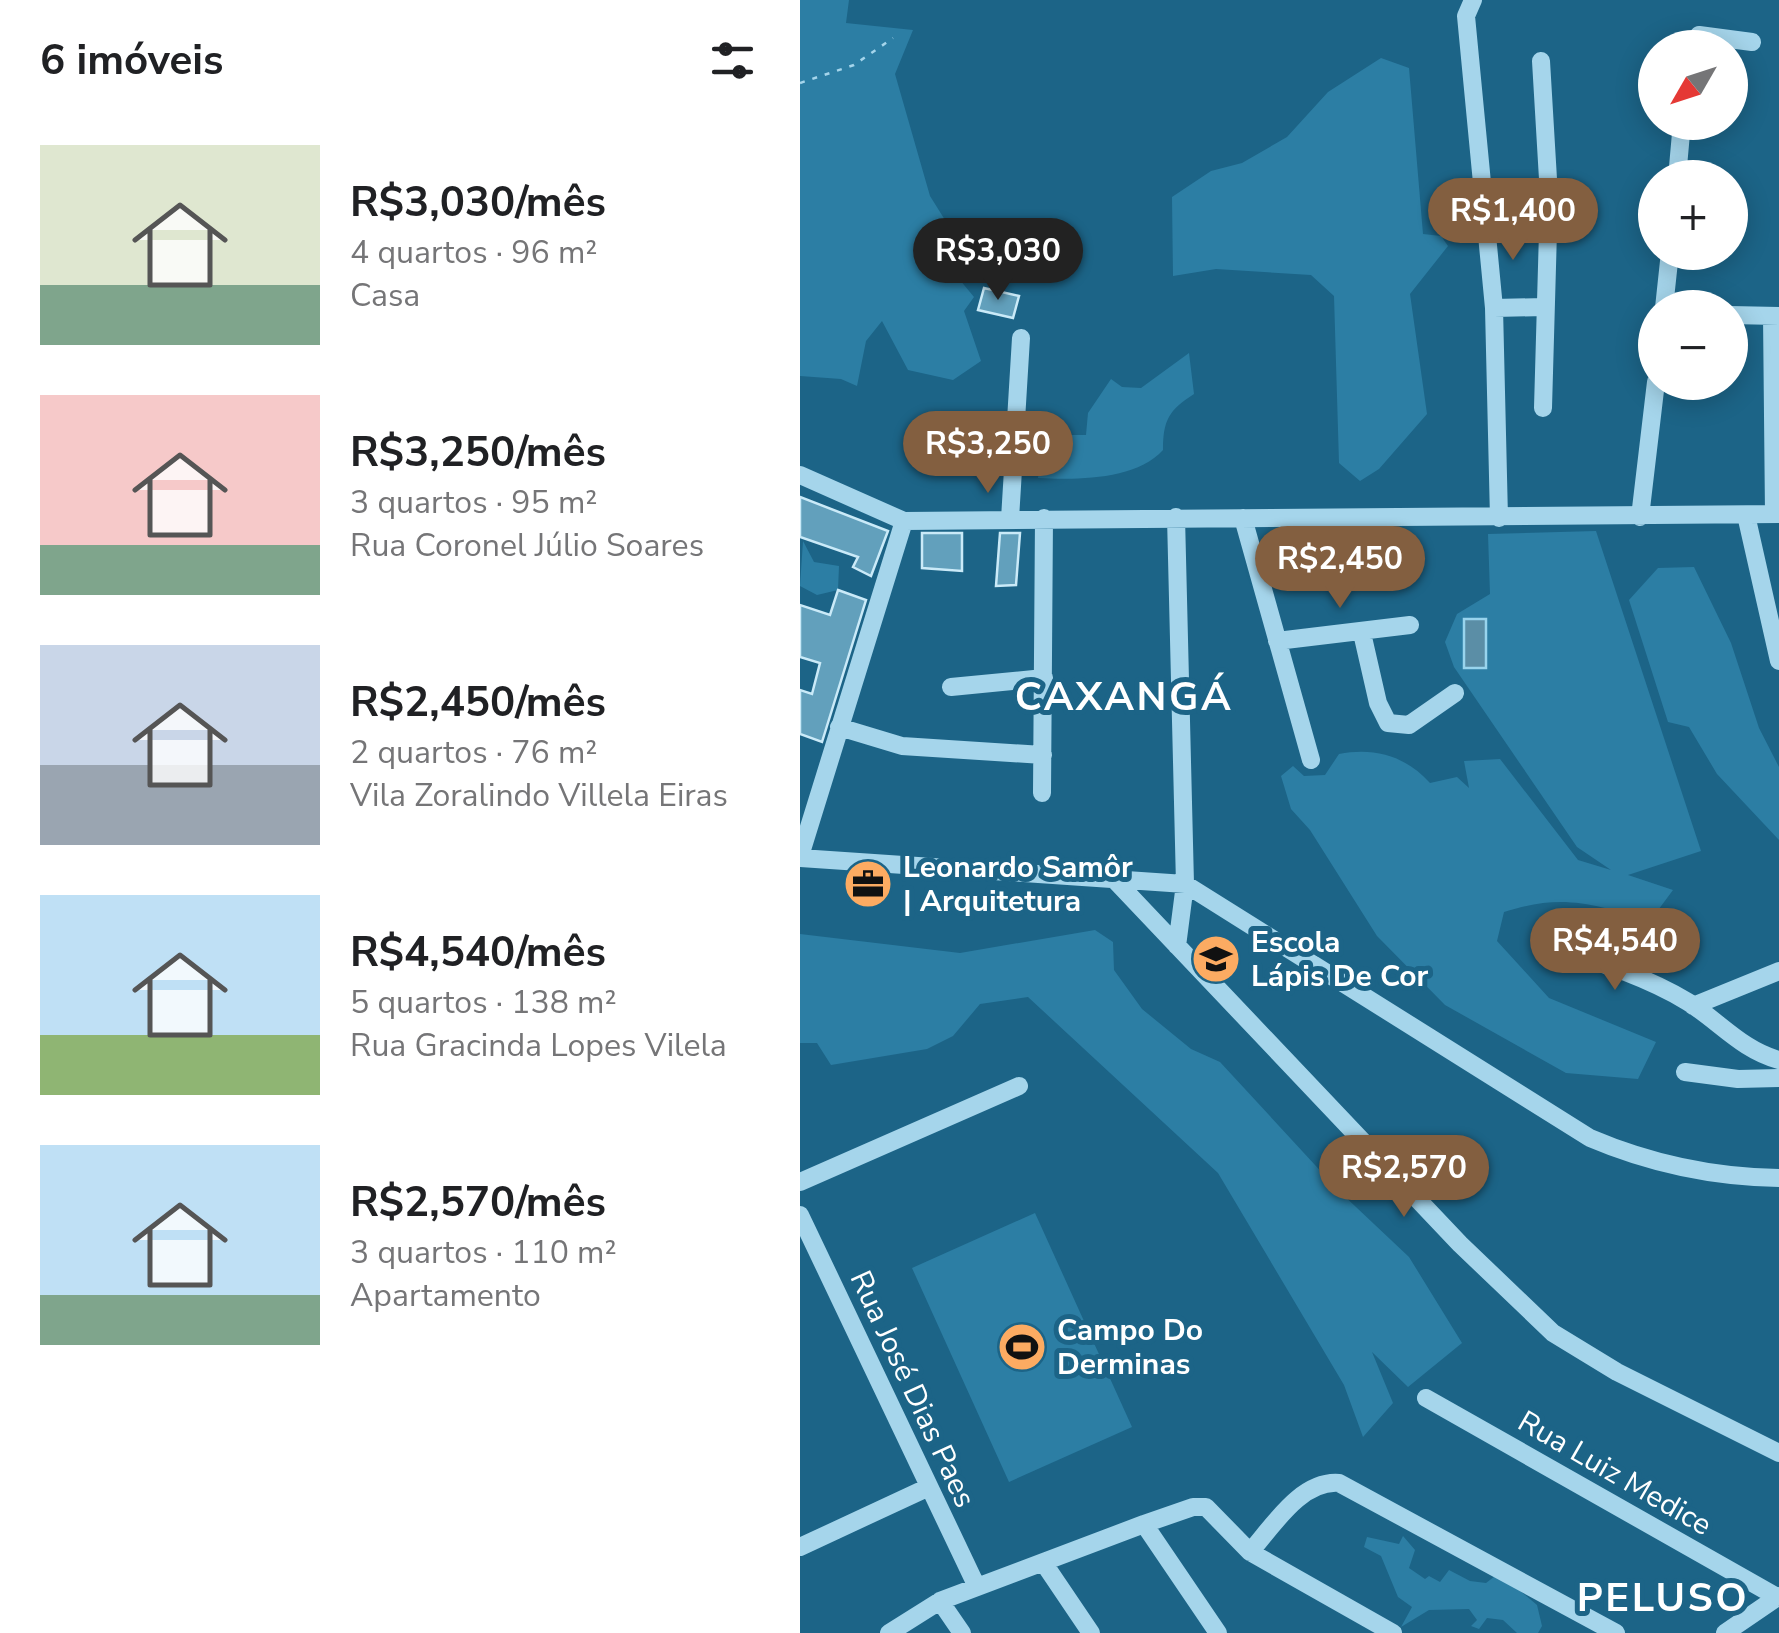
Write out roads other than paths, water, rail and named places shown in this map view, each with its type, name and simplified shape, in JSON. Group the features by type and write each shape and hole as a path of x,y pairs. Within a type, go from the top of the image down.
{"street":[{"path":"1473,0 1466,16 1494,308 1499,518"},
{"path":"1748,41 1752,42"},
{"path":"1541,60 1549,196 1543,408"},
{"path":"1494,308 1544,307"},
{"path":"800,475 904,521 1777,514 1776,316 1748,316"},
{"path":"1010,519 1021,338"},
{"path":"1640,517 1654,400"},
{"path":"1746,515 1779,661"},
{"path":"1176,516 1185,884 1177,946"},
{"path":"1042,793 1044,518"},
{"path":"1243,518 1311,760"},
{"path":"904,521 800,857 1185,884 1590,1138 1630,1155 1684,1169 1779,1178"},
{"path":"1277,641 1410,625"},
{"path":"1362,632 1378,703 1388,723 1408,725 1455,693"},
{"path":"951,688 1044,678"},
{"path":"839,727 902,746 1044,755"},
{"path":"1112,877 1460,1244 1553,1333 1617,1372 1779,1453"},
{"path":"1550,947 1645,979 1693,1006 1730,1036 1779,1060"},
{"path":"1693,1006 1779,971"},
{"path":"1685,1072 1738,1079 1779,1078"},
{"path":"800,1182 1019,1086"},
{"name":"Rua José Dias Paes","path":"800,1216 977,1587"},
{"name":"Rua Luiz Medice","path":"1426,1398 1778,1596"},
{"path":"1250,1552 1300,1497 1316,1486 1339,1483 1616,1633"},
{"path":"800,1547 929,1487"},
{"path":"889,1633 940,1600 1192,1506 1206,1506 1250,1552 1393,1633"},
{"path":"1144,1524 1218,1633"},
{"path":"1043,1562 1091,1633"},
{"path":"1725,1633 1778,1596"},
{"path":"940,1600 962,1633"}],"place":[{"name":"Leonardo Samôr | Arquitetura","path":"868,884"},
{"name":"Escola Lápis De Cor","path":"1216,959"},
{"name":"Campo Do Derminas","path":"1022,1347"}],"district":[{"name":"CAXANGÁ","path":"1124,696"},
{"name":"PELUSO","path":"1663,1597"}]}
